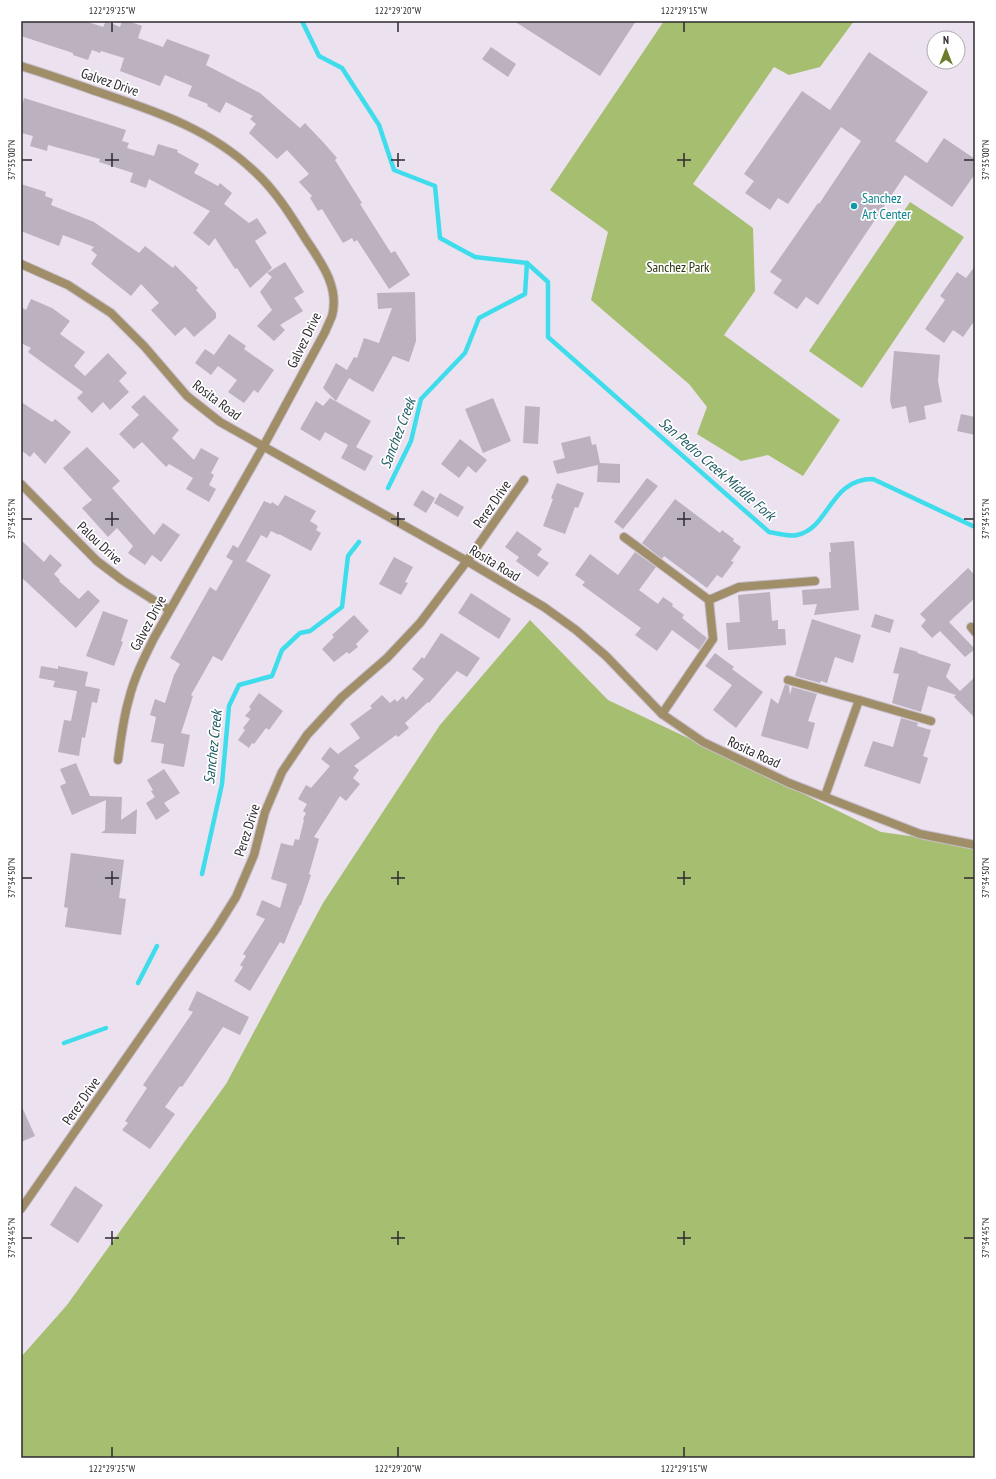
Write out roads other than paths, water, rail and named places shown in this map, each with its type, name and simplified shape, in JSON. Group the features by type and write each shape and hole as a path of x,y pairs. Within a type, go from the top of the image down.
{"street":[{"name":"Galvez Drive","path":"21,66 159,112 194,128 228,149 254,170 277,195 320,260 328,276 334,294 332,315 325,332 263,447 169,610 139,668 129,698 122,730 118,760"},
{"name":"Rosita Road","path":"21,264 68,285 111,313 144,346 187,396 220,422 467,561 544,607 576,630 606,656 662,714 703,742 789,783 920,834 975,845"},
{"name":"Perez Drive","path":"21,1209 216,929 232,903 254,855 265,812 282,772 307,735 342,697 386,658 420,623 467,561 524,480"},
{"name":"Palou Drive","path":"21,484 97,561 122,580 169,610"},
{"path":"624,537 709,600 713,639 662,714"},
{"path":"709,600 739,587 815,581"},
{"path":"788,680 931,721"},
{"path":"825,796 859,700"}],"waterway":[{"path":"302,21 319,56 342,68 379,125 394,170 435,186 440,238 475,257 527,263"},
{"name":"San Pedro Creek Middle Fork","path":"527,263 548,282 548,337 769,532 797,535 808,531 817,523 838,495 847,487 858,481 873,479 975,527"},
{"name":"Sanchez Creek","path":"388,488 411,441 421,399 465,353 479,318 525,294 527,263"},
{"name":"Sanchez Creek","path":"202,874 222,784 229,706 239,685 272,676 282,650 300,633 310,631 342,607 348,556 359,542"},
{"name":"Sanchez Creek","path":"138,983 157,946"},
{"name":"Sanchez Creek","path":"64,1043 106,1028"}],"place":[{"name":"Sanchez Art Center","path":"854,206"}],"park label":[{"name":"Sanchez Park","path":"678,267"}]}
